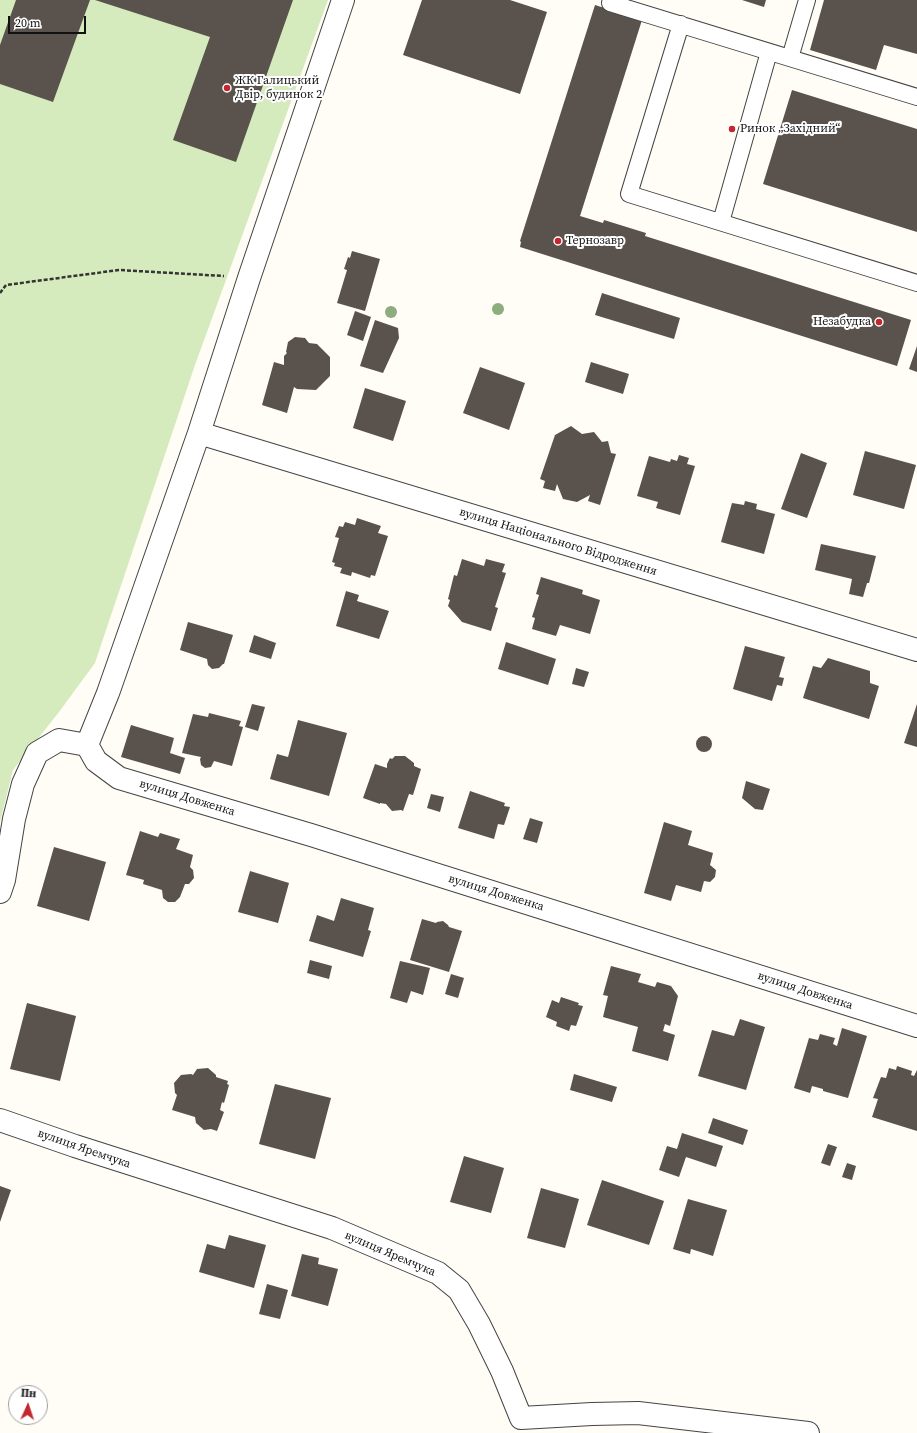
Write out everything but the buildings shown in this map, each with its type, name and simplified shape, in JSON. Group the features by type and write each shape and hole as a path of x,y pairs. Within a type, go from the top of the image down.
{"street":[{"path":"0,892 4,880 14,819 23,784 37,753 59,740 87,745 108,693 199,433 248,278 343,0"},
{"name":"вулиця Національного Відродження","path":"199,433 917,650"},
{"name":"вулиця Довженка","path":"87,745 96,762 119,778 318,838 917,1026"},
{"name":"вулиця Яремчука","path":"0,1120 89,1151 332,1228 438,1273 459,1290 479,1324 502,1371 522,1418 592,1414 638,1414 808,1433"}],"lane":[{"path":"790,58 807,0"},
{"path":"610,3 917,97"},
{"path":"681,24 628,194 917,284"},
{"path":"721,222 769,52"}],"path":[{"path":"0,293 6,284 119,270 248,278"}],"green space":[{"path":"0,0 328,0 195,365 95,663 59,712 13,770 0,822"}],"place":[{"name":"ЖК Галицький Двір, будинок 2","path":"227,88"},
{"name":"Ринок „Західний“","path":"732,129"},
{"name":"Тернозавр","path":"558,241"},
{"name":"Незабудка","path":"879,322"}]}
